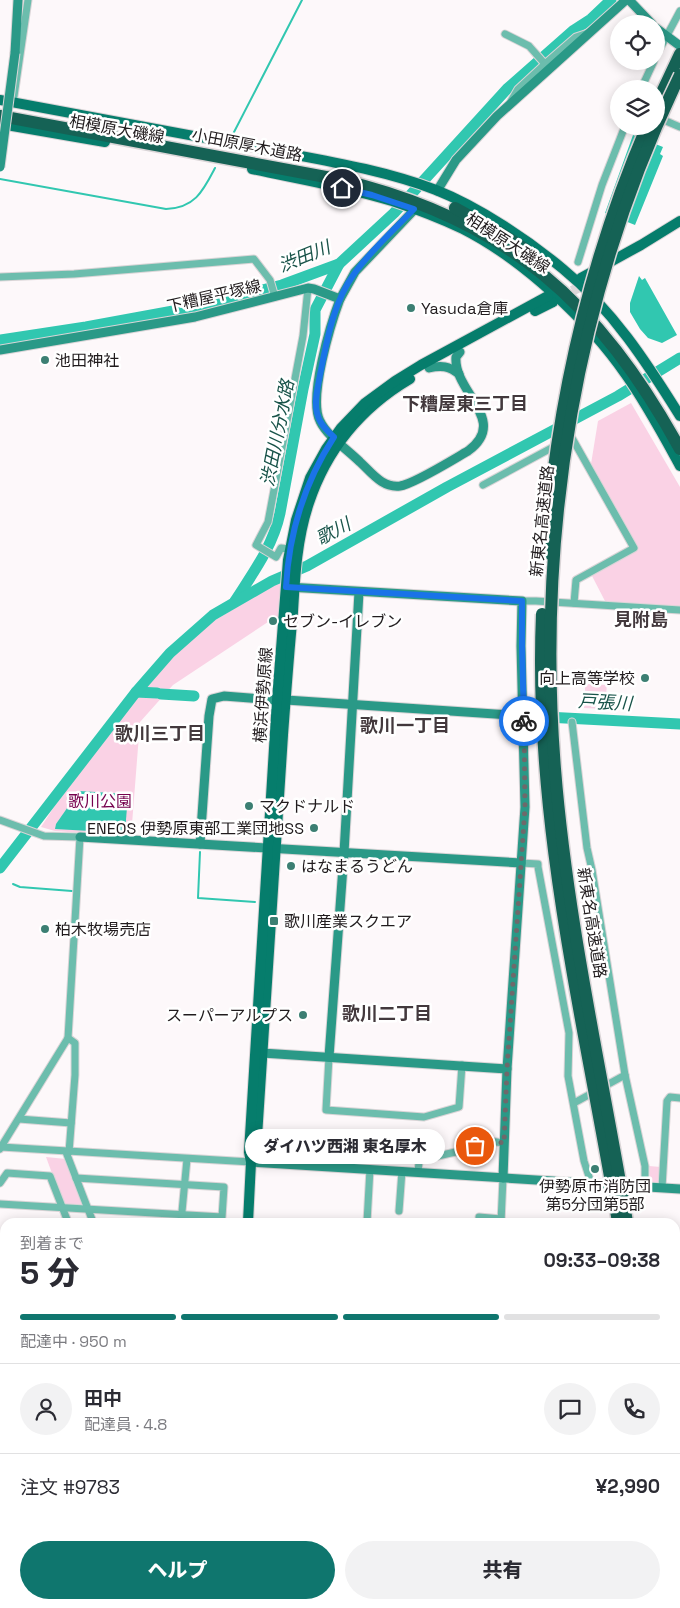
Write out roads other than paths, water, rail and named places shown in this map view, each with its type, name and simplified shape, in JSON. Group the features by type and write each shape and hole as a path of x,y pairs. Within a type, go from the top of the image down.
{"highway":[{"path":"665,86 680,54"},
{"name":"新東名高速道路","path":"626,1218 578,945 562,830 555,770 552,716 550,628 552,584 564,463 578,382 596,304 611,251 631,194 649,145 680,75"},
{"name":"小田原厚木道路","path":"0,109 345,172 377,180 402,192"},
{"name":"小田原厚木道路","path":"0,116 402,192 481,222 548,266 592,307 616,335 636,369 680,434"},
{"name":"新東名高速道路","path":"617,1218 568,941 552,830 542,716 541,630 548,518 555,461 574,354 602,249 644,135"},
{"name":"小田原厚木道路","path":"648,387 680,449"}],"main road":[{"name":"相模原大磯線","path":"0,100 350,165 402,192 421,198 463,230 495,249 546,286 636,369"},
{"name":"相模原大磯線","path":"0,124 190,156 342,188 402,192"},
{"path":"680,221 584,280 654,246 680,228"},
{"name":"横浜伊勢原線","path":"248,1218 252,1162 256,1152 272,848 291,554 309,503 337,440 366,403 395,381 550,299 404,383 370,408 337,440"},
{"path":"648,387 680,416"},
{"path":"648,387 680,466"},
{"name":"横浜伊勢原線","path":"252,1162 249,1152 272,848"}],"street":[{"path":"0,167 15,53 18,0"},
{"path":"13,103 28,0"},
{"path":"460,352 455,362 458,374 483,421 481,438 468,451 409,483 396,486 382,483 324,427 318,418 316,400 338,298 355,272 509,104 588,33 628,0 643,15"},
{"path":"680,10 666,36 680,46"},
{"path":"509,104 518,89 545,64 576,37 588,33"},
{"path":"505,34 529,46 545,64"},
{"path":"665,121 680,127"},
{"path":"578,262 602,185 621,135"},
{"path":"0,277 74,274 254,260 270,280 275,297"},
{"path":"291,554 281,548 276,557 274,557 256,545 268,522 311,289 338,298"},
{"name":"下糟屋平塚線","path":"0,350 195,317 311,289"},
{"path":"429,368 444,366 458,374"},
{"path":"483,485 572,438 634,548 576,580 574,603"},
{"path":"290,584 359,592 680,610"},
{"path":"359,592 344,853 326,1110 424,1118 459,1107 462,1065"},
{"path":"501,1218 507,1069 525,807 522,601"},
{"path":"200,844 209,716 212,699 224,696 524,716"},
{"path":"572,722 586,848 592,870 625,1075 644,1166 645,1187"},
{"path":"0,820 44,836 538,864 569,1033 568,1076 584,1161 591,1183"},
{"path":"80,837 68,1038 1,1148 680,1189"},
{"path":"68,1038 75,1043 75,1075 68,1152 91,1218"},
{"path":"622,1053 625,1042"},
{"path":"262,1053 507,1069"},
{"path":"574,1103 625,1075"},
{"path":"662,1188 667,1100 670,1097 680,1098"},
{"path":"19,1119 71,1123"},
{"path":"418,1172 420,1160 460,1151 489,1141 504,1143"},
{"path":"182,1218 187,1159"},
{"path":"366,1218 370,1169"},
{"path":"402,1171 399,1208 409,1206"},
{"path":"0,1183 7,1172 50,1176 67,1218"},
{"path":"76,1178 224,1187 222,1217 202,1218"},
{"path":"0,1204 88,1209 173,1218"},
{"path":"479,1217 484,1218"}],"waterway":[{"path":"232,136 302,0"},
{"name":"渋田川","path":"0,340 86,327 195,307 282,285 339,264 394,213 507,89 611,0"},
{"path":"0,179 166,209 184,205 197,197 215,168"},
{"name":"渋田川分水路","path":"235,601 262,559 277,525 315,334 315,310 339,264"},
{"name":"歌川","path":"0,868 136,692 170,653 213,615 272,581 307,566 447,487 618,396 680,358"},
{"name":"戸張川","path":"136,692 157,693"},
{"name":"戸張川","path":"161,694 194,696"},
{"name":"戸張川","path":"527,716 680,724"},
{"path":"200,852 198,898 255,902"},
{"path":"13,884 20,887 72,891"}],"tunnel":[{"path":"559,298 587,283"}],"place":[{"name":"Yasuda倉庫","path":"411,308"},
{"name":"池田神社","path":"45,360"},
{"name":"セブン-イレブン","path":"273,621"},
{"name":"向上高等学校","path":"645,678"},
{"name":"マクドナルド","path":"249,806"},
{"name":"ENEOS 伊勢原東部工業団地SS","path":"314,828"},
{"name":"はなまるうどん","path":"291,866"},
{"name":"歌川産業スクエア","path":"274,921"},
{"name":"柏木牧場売店","path":"45,929"},
{"name":"スーパーアルプス","path":"303,1015"},
{"name":"ダイハツ西湘 東名厚木","path":"475,1146"},
{"name":"伊勢原市消防団 第5分団第5部","path":"595,1169"}],"district":[{"name":"下糟屋東三丁目","path":"465,403"},
{"name":"見附島","path":"641,619"},
{"name":"歌川一丁目","path":"405,725"},
{"name":"歌川三丁目","path":"160,733"},
{"name":"歌川二丁目","path":"387,1013"}],"park label":[{"name":"歌川公園","path":"100,801"}]}
